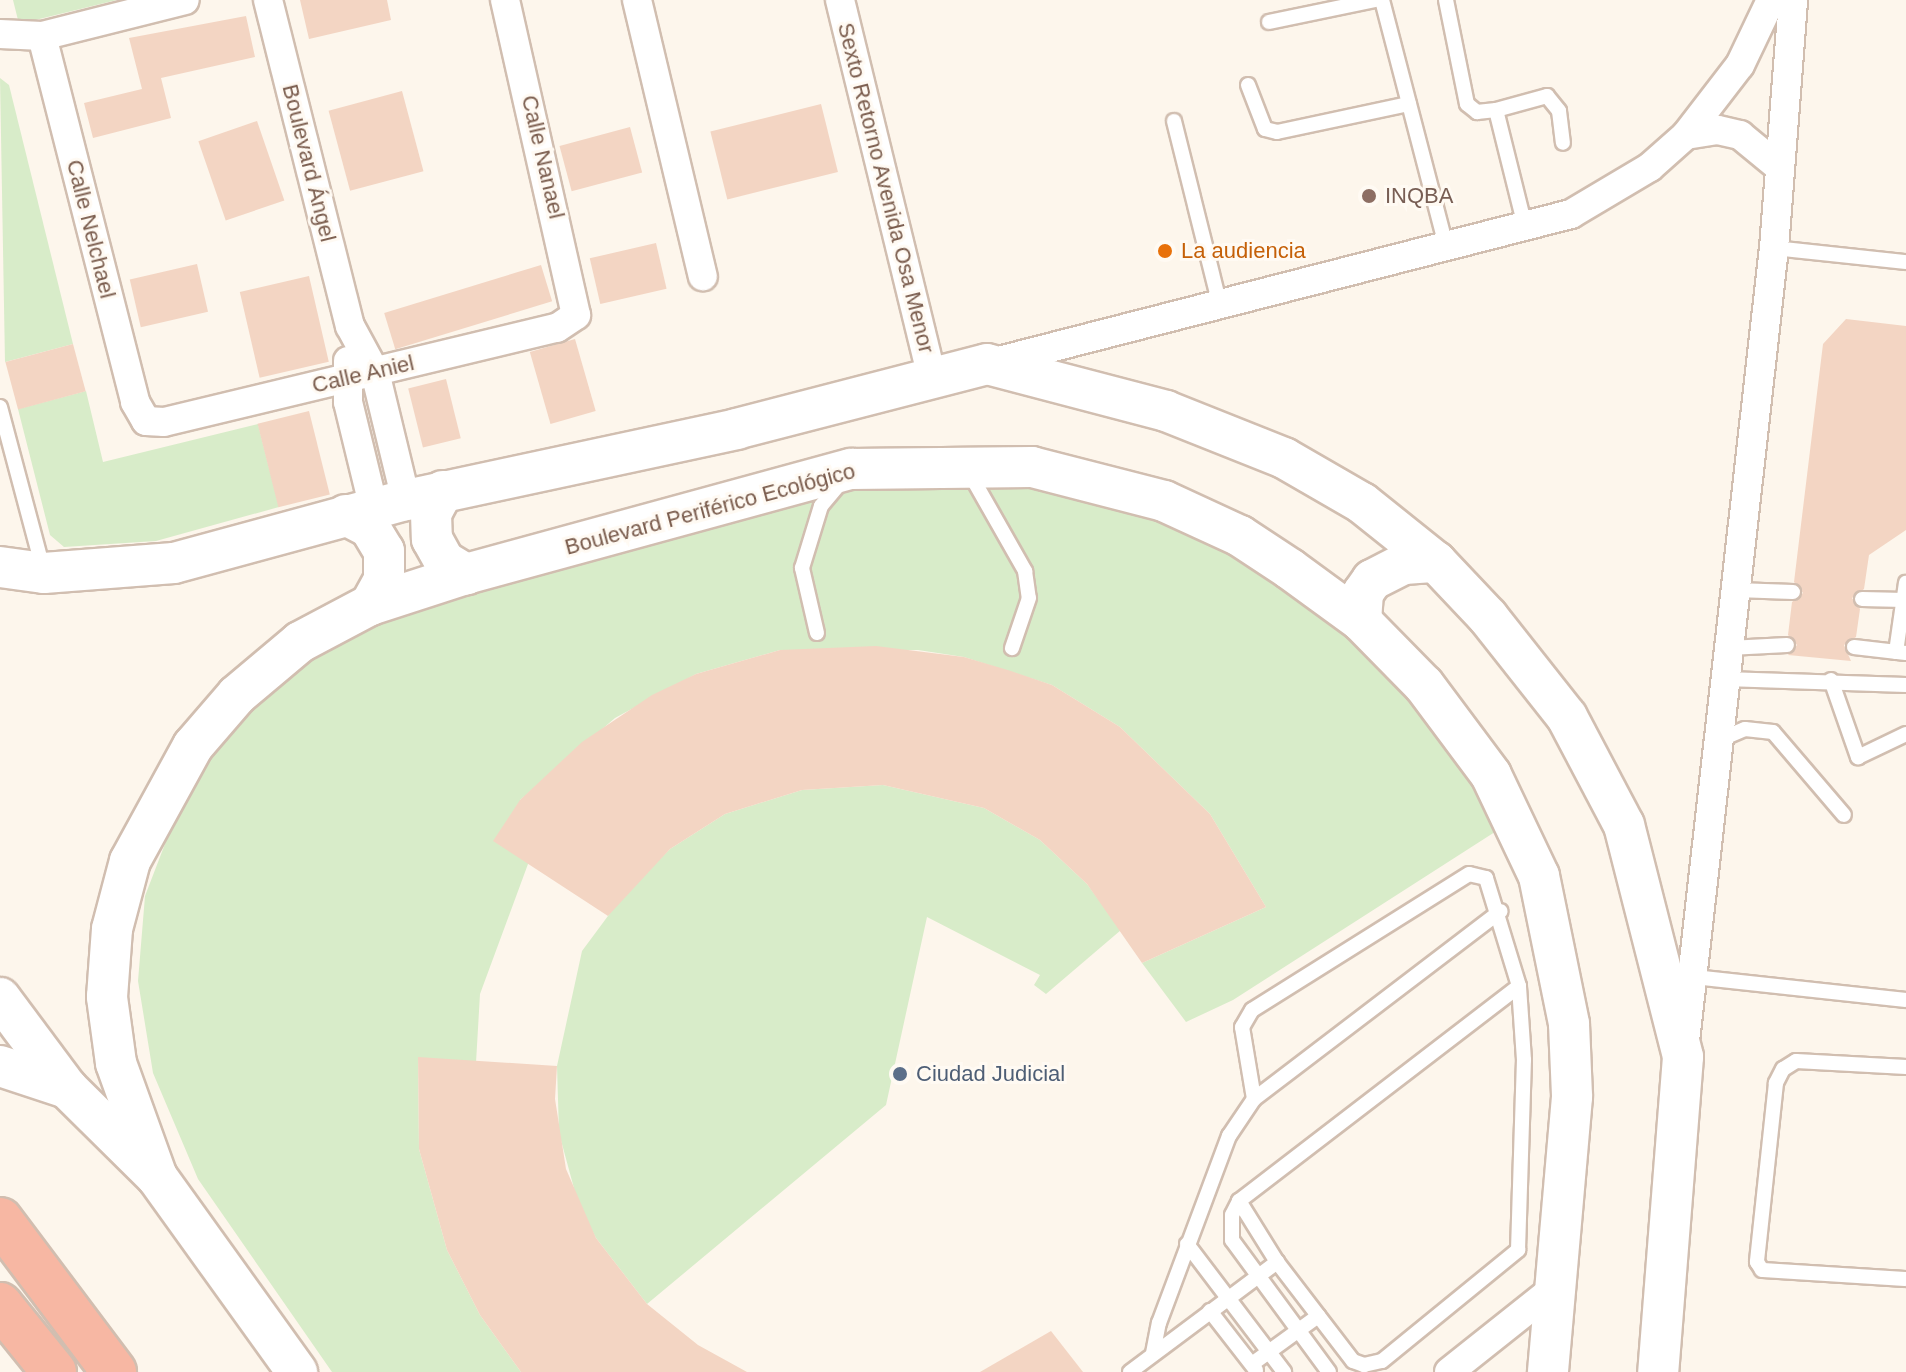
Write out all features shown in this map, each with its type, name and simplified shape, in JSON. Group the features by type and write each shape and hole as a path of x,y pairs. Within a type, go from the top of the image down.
{"highway":[{"path":"0,1220 114,1372"},
{"path":"0,1305 54,1372"}],"street":[{"path":"0,34 42,36 185,0"},
{"name":"Boulevard Ángel","path":"268,0 350,326 375,372 392,504"},
{"name":"Calle Nanael","path":"505,0 576,315"},
{"path":"637,0 703,276"},
{"name":"Sexto Retorno Avenida Osa Menor","path":"840,0 932,376"},
{"path":"0,567 44,573 174,563 392,504 736,429 932,376 1447,249 1571,214 1650,167 1686,135 1740,65 1771,0"},
{"path":"1658,1372 1683,1057 1774,248 1793,0"},
{"name":"Calle Nelchael","path":"42,36 135,402 146,421"},
{"path":"1686,135 1718,130 1740,135 1779,167"},
{"name":"Calle Aniel","path":"146,421 375,372 557,328 576,315"},
{"name":"Boulevard Ángel","path":"350,326 347,378 392,504"},
{"path":"987,364 1166,411 1284,458 1362,503 1436,562 1557,704 1600,773 1628,839 1683,1057"},
{"name":"Boulevard Periférico Ecológico","path":"157,1177 116,1063 107,997 112,929 130,861 193,746 237,695 300,642 370,605 466,574 851,469 963,464 1032,467 1164,501 1240,536 1361,621 1462,729 1539,876 1558,948 1572,1097 1548,1372"},
{"path":"392,504 431,514 432,539 444,561 466,574"},
{"path":"370,605 384,580 384,551 370,528 392,504"},
{"path":"1361,621 1363,593 1372,580 1404,564 1436,562"},
{"path":"1658,951 1694,977"},
{"path":"0,998 67,1088 157,1177 297,1372"},
{"path":"0,1066 67,1088"},
{"path":"1449,1372 1556,1287"}],"lane":[{"path":"1269,22 1375,0"},
{"path":"1382,0 1447,249"},
{"path":"1446,0 1467,104 1477,112 1547,96 1559,111 1563,143"},
{"path":"1248,85 1265,129 1277,132 1409,104"},
{"path":"1496,110 1525,226"},
{"path":"1174,121 1220,306"},
{"path":"1774,248 1906,262"},
{"path":"0,407 44,573"},
{"path":"963,464 991,503 1025,571 1029,598 1012,648"},
{"path":"817,633 802,568 807,539 821,506 851,469"},
{"path":"1854,647 1901,652 1906,583"},
{"path":"1736,590 1793,592"},
{"path":"1862,599 1904,600"},
{"path":"1729,648 1787,645"},
{"path":"1725,679 1831,680 1906,685"},
{"path":"1831,680 1858,757 1906,734"},
{"path":"1719,740 1745,729 1773,732 1844,815"},
{"path":"1239,1201 1277,1262 1353,1361 1382,1361 1518,1250 1523,1172 1519,986 1501,911 1486,878 1469,874 1252,1010 1242,1027 1254,1099"},
{"path":"1153,1353 1187,1244 1229,1136 1254,1099 1501,911"},
{"path":"1694,977 1906,1000"},
{"path":"1329,1372 1232,1240 1232,1215 1239,1201 1519,986"},
{"path":"1906,1067 1796,1061 1783,1069 1776,1083 1757,1262 1762,1270 1906,1279"},
{"path":"1187,1244 1231,1295 1284,1372"},
{"path":"1130,1372 1277,1262"},
{"path":"1210,1311 1255,1368 1270,1351 1318,1316"}],"green space":[{"path":"13,0 117,0 19,24"},
{"path":"0,78 9,85 73,344 5,362"},
{"path":"86,391 103,462 258,424 279,507 156,541 64,547 50,535 18,409"},
{"path":"1014,480 1118,503 1247,559 1362,636 1433,721 1498,830 1233,1000 1186,1022 1142,963 1266,907 1210,814 1120,727 1052,685 964,657 918,650 780,650 696,674 615,718 520,800 528,864 480,994 476,1063 418,1058 419,1149 447,1250 480,1315 521,1372 332,1372 198,1179 153,1073 138,981 145,896 178,810 212,753 277,678 371,616 814,489"},
{"path":"883,785 984,808 1040,840 1087,884 1121,930 1046,994 1034,985 1040,975 927,917 886,1105 647,1304 596,1238 578,1203 559,1133 557,1066 582,951 625,893 670,849 725,814 802,790"}],"building":[{"path":"300,0 387,0 391,20 309,39"},
{"path":"246,16 255,57 161,78 171,118 93,138 84,103 142,89 129,38"},
{"path":"402,91 423,171 350,191 329,111"},
{"path":"821,104 838,172 727,199 710,132"},
{"path":"257,121 284,200 226,221 198,141"},
{"path":"630,127 642,172 572,191 559,146"},
{"path":"656,243 667,289 600,304 590,258"},
{"path":"197,264 208,312 141,327 130,280"},
{"path":"541,265 552,301 395,349 384,313"},
{"path":"309,276 329,362 260,378 240,292"},
{"path":"1846,319 1906,326 1906,530 1869,555 1864,589 1852,598 1860,609 1856,637 1844,645 1851,661 1788,655 1797,645 1788,635 1792,602 1803,593 1794,582 1823,344"},
{"path":"575,339 596,411 550,424 530,352"},
{"path":"73,344 86,391 18,409 5,362"},
{"path":"446,379 461,438 423,448 408,388"},
{"path":"309,411 330,494 278,507 258,424"},
{"path":"876,646 964,657 1011,671 1052,685 1120,727 1210,814 1266,907 1142,963 1087,884 1040,840 984,808 883,785 802,790 725,814 670,849 608,916 493,841 520,800 582,742 652,695 696,674 780,650"},
{"path":"418,1057 557,1066 555,1099 566,1169 596,1238 647,1304 698,1345 747,1372 521,1372 480,1315 447,1250 419,1149"},
{"path":"1051,1331 1083,1372 980,1372"}],"place":[{"name":"INQBA","path":"1369,196"},
{"name":"La audiencia","path":"1165,251"},
{"name":"Ciudad Judicial","path":"900,1074"}]}
